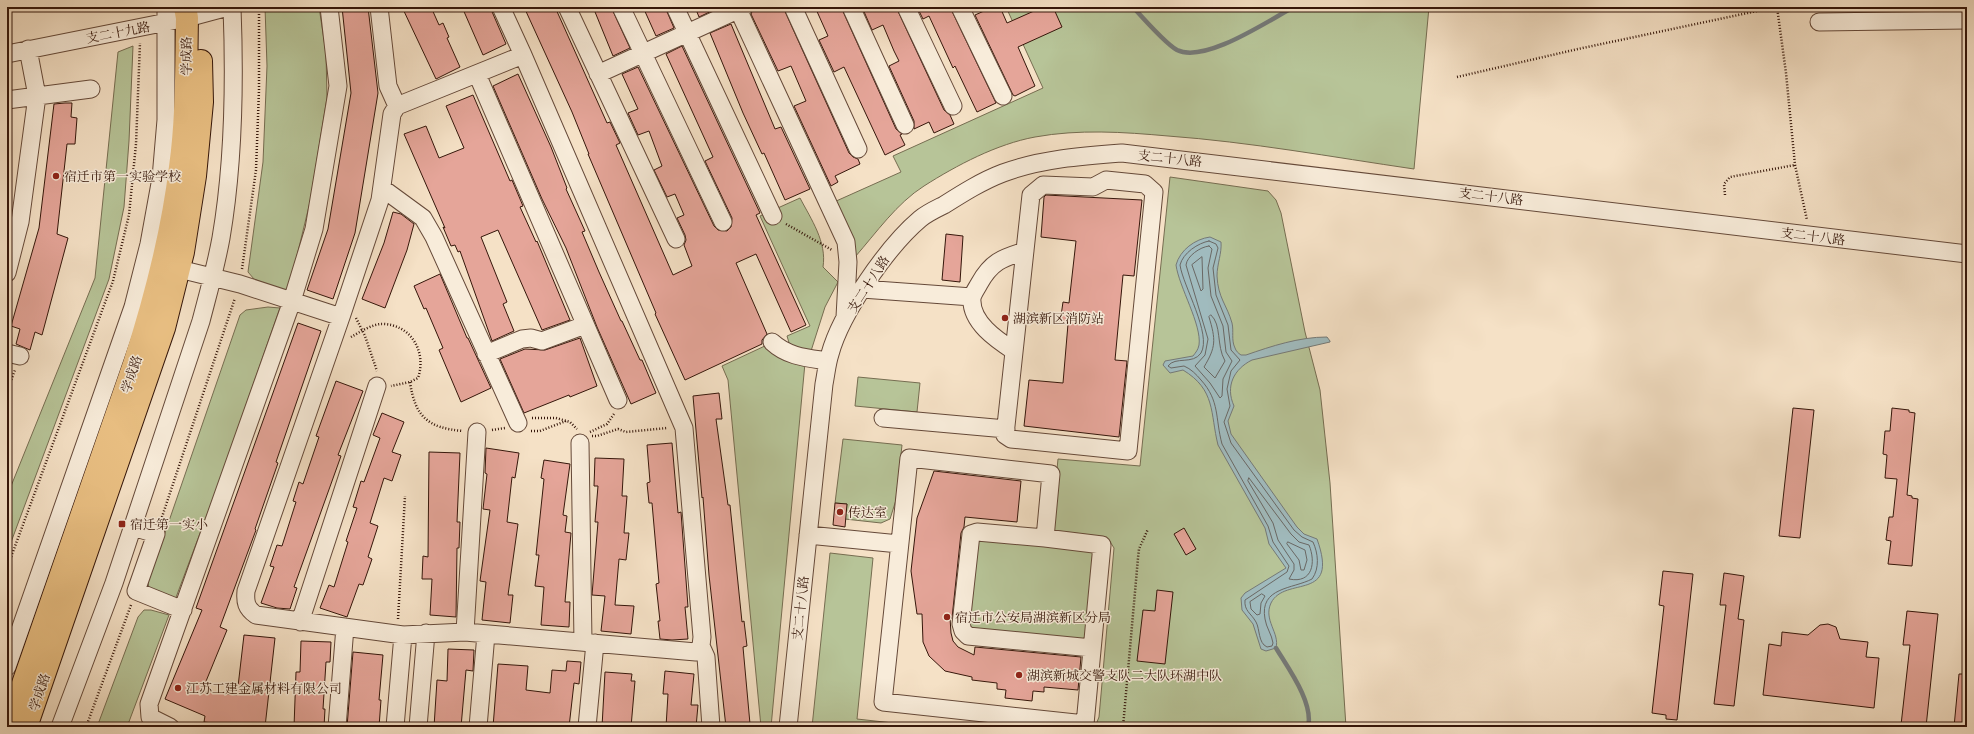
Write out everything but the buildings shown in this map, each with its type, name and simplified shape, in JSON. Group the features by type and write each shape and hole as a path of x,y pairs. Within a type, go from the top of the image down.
{"main road":[{"name":"学成路","path":"8,727 27,698 164,328 186,93 184,12"},
{"name":"学成路","path":"26,727 27,698"},
{"path":"7,717 27,698 38,727"}],"street":[{"name":"支二十九路","path":"7,54 140,27 184,12 228,7"},
{"path":"60,727 114,583 133,527 201,321 212,277 221,238 231,147 234,51 232,7"},
{"path":"170,727 150,717 149,704 292,301 314,229 338,94 329,7"},
{"path":"379,7 388,86 397,106"},
{"path":"501,7 684,428 702,637 701,646 706,657 711,727"},
{"path":"567,7 676,239"},
{"path":"621,7 723,222"},
{"path":"675,7 773,216"},
{"path":"793,7 858,149"},
{"path":"851,7 905,124"},
{"path":"906,7 953,106"},
{"path":"960,7 1003,96"},
{"path":"598,74 740,8 846,242 848,262 845,321"},
{"path":"7,667 133,307 149,244 162,178 166,120 184,12"},
{"path":"1819,22 1967,20"},
{"path":"7,272 20,222 37,96 28,50"},
{"path":"523,55 397,106 392,114 382,188 372,230 246,591 245,601 248,609 256,615 345,628 400,634 465,632 696,652 701,646"},
{"path":"477,74 618,400"},
{"path":"7,100 91,89"},
{"name":"支二十八路","path":"788,727 824,384 830,353 862,289 886,255 921,218 973,187 1002,174 1031,165 1072,157 1122,153 1967,254"},
{"path":"1106,180 1145,184 1154,192 1128,451 1020,441 1011,439 1005,435 1025,251 1031,195 1043,185 1093,187 1106,180"},
{"path":"382,188 423,218 434,238 516,424"},
{"path":"1014,351 988,332 975,311 972,297 985,273 992,265 1003,258 1025,251"},
{"path":"171,266 212,277 341,317"},
{"path":"862,289 972,297"},
{"path":"486,354 522,338 531,338 542,342 586,325"},
{"path":"772,342 784,351 793,355 828,361"},
{"path":"300,622 377,386"},
{"path":"883,418 1006,430"},
{"path":"465,632 477,432"},
{"path":"583,439 589,642 587,727"},
{"path":"1045,538 1051,474 909,458 883,702 1012,722 1085,724 1102,545 977,532 971,534 961,624 963,631 968,636 1092,648"},
{"path":"133,527 156,534 136,592 183,610"},
{"path":"808,535 899,544"},
{"path":"337,727 345,628"},
{"path":"418,727 426,633"},
{"path":"395,727 400,634"},
{"path":"478,727 486,634"}],"path":[{"path":"1457,77 1578,49 1776,7 1786,74 1795,165 1810,235"},
{"path":"7,568 113,281 129,215 136,144 140,27"},
{"path":"1725,195 1724,184 1730,177 1795,165"},
{"path":"773,216 829,247 848,262"},
{"path":"330,349 363,331 381,324 395,326 408,332 416,343 421,356 422,368 418,378 410,382 395,385 377,386 378,372 363,331 361,327"},
{"path":"7,391 13,355"},
{"path":"410,382 412,397 424,418 432,424 444,429 477,432 504,429 537,417 556,418 566,421 583,439"},
{"path":"583,439 607,424 615,412 618,400"},
{"path":"516,424 528,431 540,431 566,421"},
{"path":"583,439 618,429 626,432 684,428"},
{"path":"400,634 405,496"},
{"path":"1123,727 1139,549 1148,529"},
{"path":"86,727 136,592"}],"green space":[{"path":"265,7 319,7 326,53 327,98 310,202 294,268 286,293 254,279 248,272 263,162 267,66"},
{"path":"1006,7 1429,7 1414,169 1260,146 1199,139 1118,132 1052,134 1021,140 992,150 950,170 924,186 896,210 855,257 834,202 901,172 893,156 1043,88"},
{"path":"133,46 129,141 124,207 109,279 7,553 7,496 95,278 118,52"},
{"path":"1170,177 1268,191 1276,200 1281,213 1305,332 1320,390 1330,483 1346,727 1095,727 1099,717 1114,548 1109,540 1098,536 1051,530 1058,459 1140,466"},
{"path":"800,198 813,222 823,249 823,267 838,282 825,307 811,351 790,346 787,336 810,326 760,216"},
{"path":"268,307 280,308 217,488 175,600 149,589 148,582 240,315 246,310"},
{"path":"767,345 776,354 784,359 805,363 771,727 761,727 728,380 722,366"},
{"path":"858,377 920,383 917,412 855,406"},
{"path":"843,439 902,445 896,500 890,519 881,523 845,519 847,504 835,503"},
{"path":"975,537 1089,549 1093,555 1086,636 1083,641 975,634 965,618"},
{"path":"830,553 873,558 857,719 929,727 812,727"},
{"path":"144,610 151,610 169,615 127,727 97,727 138,617"}],"water":[{"path":"1210,237 1221,242 1217,272 1219,290 1232,323 1234,345 1236,350 1241,355 1246,355 1296,340 1327,337 1330,341 1252,360 1240,368 1231,385 1231,399 1234,406 1228,421 1231,434 1297,527 1304,534 1317,539 1322,559 1321,572 1316,580 1287,590 1278,595 1271,603 1269,615 1277,642 1276,648 1266,651 1261,649 1253,624 1242,610 1241,598 1245,593 1286,568 1269,544 1265,528 1218,445 1210,403 1206,394 1194,378 1183,370 1170,373 1163,365 1165,361 1193,356 1197,351 1199,337 1197,327 1181,284 1176,265 1181,255 1189,246 1199,240"}],"waterway":[{"path":"1133,7 1172,47 1189,53 1204,51 1237,39 1294,7"},
{"path":"1276,648 1293,675 1304,697 1309,718 1308,727"}],"place":[{"name":"宿迁市第一实验学校","path":"56,176"},
{"name":"湖滨新区消防站","path":"1005,318"},
{"name":"传达室","path":"840,512"},
{"name":"宿迁第一实小","path":"122,524"},
{"name":"宿迁市公安局湖滨新区分局","path":"947,617"},
{"name":"湖滨新城交警支队二大队环湖中队","path":"1019,675"},
{"name":"江苏工建金属材料有限公司","path":"178,688"}]}
